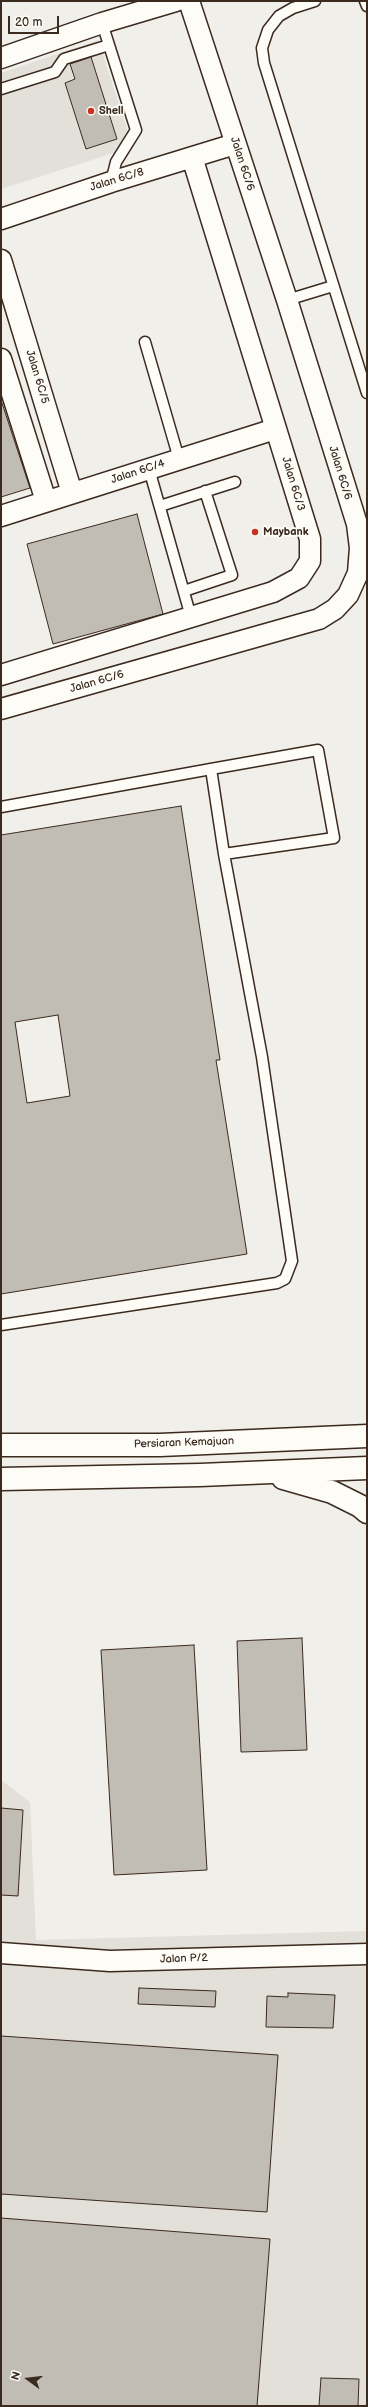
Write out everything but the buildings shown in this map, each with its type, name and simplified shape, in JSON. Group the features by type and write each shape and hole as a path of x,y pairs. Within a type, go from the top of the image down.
{"main road":[{"name":"Persiaran Kemajuan","path":"1,1445 160,1445 367,1436"},
{"path":"1,1479 367,1468"},
{"path":"263,1472 332,1492 360,1506 367,1512"}],"street":[{"path":"1,58 102,23 176,1"},
{"name":"Jalan 6C/6","path":"1,709 319,619 335,610 348,595 358,573 360,548 357,524 287,300 189,1"},
{"name":"Jalan 6C/8","path":"1,219 111,182 235,144"},
{"name":"Jalan 6C/3","path":"1,675 274,592 299,578 310,561 310,539 192,157"},
{"name":"Jalan 6C/5","path":"1,260 72,494"},
{"path":"1,359 46,502"},
{"name":"Jalan 6C/4","path":"1,516 276,429"},
{"name":"Jalan P/2","path":"1,1953 110,1961 367,1954"}],"lane":[{"path":"315,1 293,8 279,16 268,30 262,48 264,63 367,393"},
{"path":"365,1 367,6"},
{"path":"102,23 136,130 116,162 111,182"},
{"path":"1,89 55,72 64,59 109,45"},
{"path":"287,300 333,286"},
{"path":"145,342 179,459"},
{"path":"149,469 191,617"},
{"path":"160,506 235,482"},
{"path":"184,590 232,575 205,491"},
{"path":"1,807 318,750 334,838 224,854"},
{"path":"1,1325 277,1282 285,1279 290,1272 292,1261 262,1057 224,854 211,769"}],"shaded area":[{"path":"98,40 133,147 1,189 1,73"},
{"path":"1,1780 30,1802 36,1940 367,1931 367,2406 1,2406"}],"place":[{"name":"Shell","path":"91,111"},
{"name":"Maybank","path":"255,532"}]}
